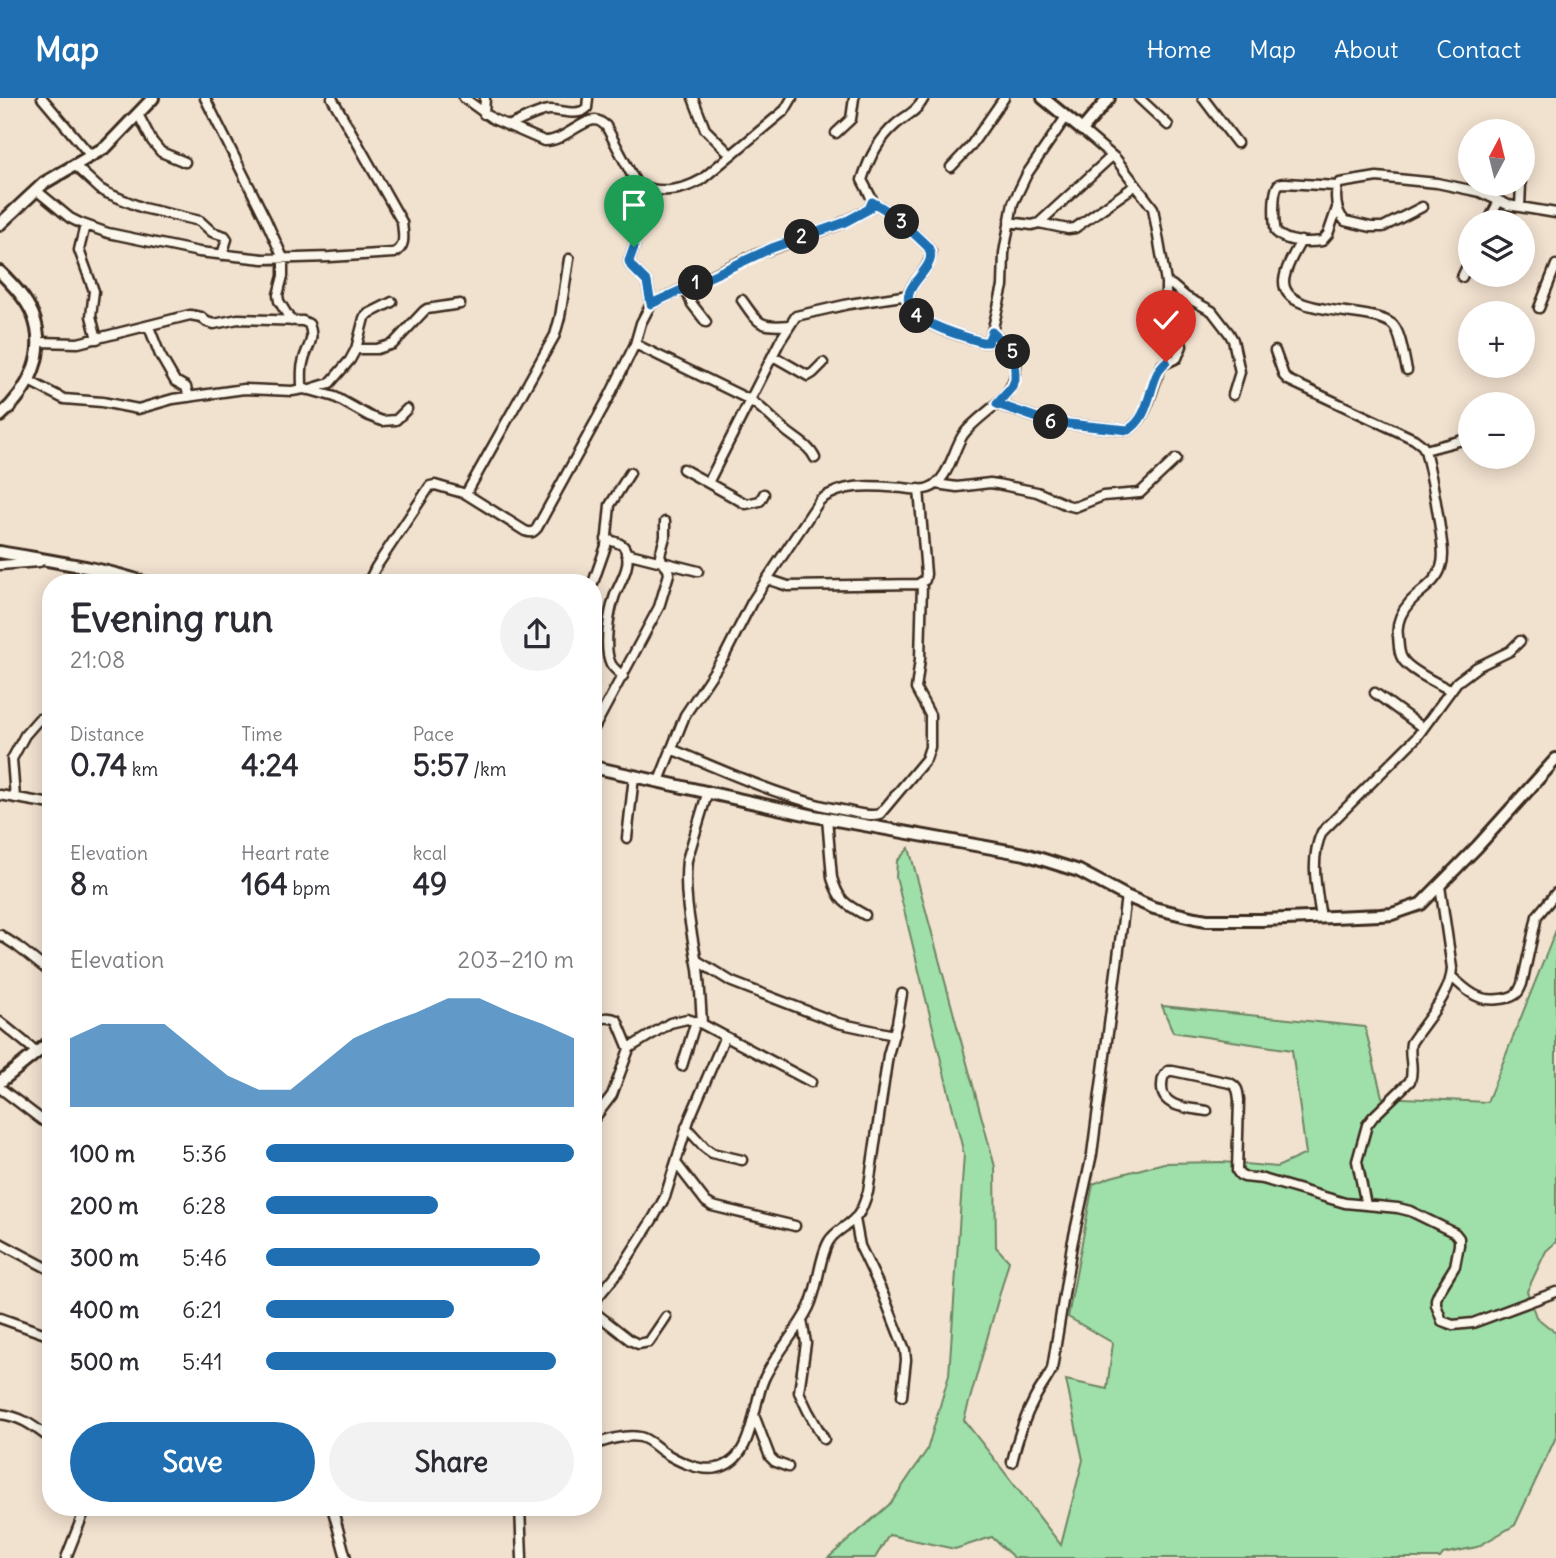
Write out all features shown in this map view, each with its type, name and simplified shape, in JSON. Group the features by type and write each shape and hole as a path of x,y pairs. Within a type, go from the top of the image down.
{"main road":[{"path":"0,224 44,183 106,147 153,98"},
{"path":"1042,98 1082,130 1109,98"},
{"path":"0,272 16,288 33,314 38,342 36,364 29,381 16,400 0,416"},
{"path":"0,552 116,574"},
{"path":"602,769 827,818 1025,854 1079,871 1126,896 1164,911 1207,920 1261,920 1380,915 1421,904 1556,759"},
{"path":"0,1082 42,1048"}],"street":[{"path":"42,98 92,156"},
{"path":"205,98 283,258 283,276 278,295 291,320"},
{"path":"36,190 70,218 85,225 119,236 199,252 264,259 394,253 400,250 403,244 402,222 332,98"},
{"path":"464,98 484,114 538,140 551,142 593,120 600,121 606,126 636,183 664,191 693,185 701,180 785,110 792,98"},
{"path":"484,114 485,98"},
{"path":"508,126 547,109 584,112 588,98"},
{"path":"693,98 705,129 731,155"},
{"path":"836,133 851,119 854,98"},
{"path":"924,98 918,108 890,130 875,150 862,180 872,202 888,210 932,252 928,264 911,288 909,303 912,311 942,329 982,342 988,342 992,332 1004,281 1004,253 1013,204 1027,174 1066,117"},
{"path":"951,167 970,147 1004,98"},
{"path":"1139,98 1168,125"},
{"path":"1203,98 1237,143"},
{"path":"138,114 161,152 185,162"},
{"path":"997,404 1049,422 1124,430 1133,428 1148,406 1162,365 1177,358 1182,345 1166,293 1153,208 1112,156 1082,130"},
{"path":"1009,222 1032,225 1039,223 1112,156"},
{"path":"74,165 107,193 143,208 200,221 212,232 225,236 227,239 222,255"},
{"path":"1337,186 1337,208 1322,241 1284,239 1276,232 1275,201 1278,187 1285,183 1337,186 1340,183 1377,177 1437,183 1480,192 1520,207 1556,213"},
{"path":"1039,223 1075,228 1136,185"},
{"path":"1520,196 1520,207"},
{"path":"1494,210 1499,201"},
{"path":"651,304 772,248 850,220 869,209 872,202"},
{"path":"1337,208 1345,221 1383,227 1422,207"},
{"path":"85,225 79,250 94,291 91,316 97,339"},
{"path":"1301,241 1284,280 1288,295 1307,305 1367,314 1391,324 1397,332 1407,370"},
{"path":"372,574 430,486 466,494 525,531 534,531 609,397 651,304 647,282 629,261 634,247"},
{"path":"466,494 555,335 569,259"},
{"path":"1539,308 1556,265"},
{"path":"1166,282 1212,311 1229,333 1240,372 1233,395"},
{"path":"685,289 692,304 706,321"},
{"path":"708,483 773,356 799,314 909,295"},
{"path":"742,300 761,323 771,327 790,325"},
{"path":"29,381 64,399 102,401 138,409 169,400 244,389 307,389 333,380 351,360 364,318 392,303"},
{"path":"356,349 372,350 390,346 427,309 460,304"},
{"path":"38,342 71,344 190,315 214,324 238,319 307,322 312,342 303,363 302,386 335,397 382,421 396,420 407,408"},
{"path":"149,327 160,355 175,381 186,387 189,397"},
{"path":"659,781 685,715 724,655 766,579 820,500 833,492 859,486 919,489 936,484 942,478 964,433 1012,387 1015,380 1015,358 1012,350 992,332"},
{"path":"635,344 762,407 785,430 810,449 815,458"},
{"path":"1275,351 1288,380 1414,439 1425,450 1437,500 1443,558 1440,571 1408,604 1397,629 1402,660 1450,690"},
{"path":"773,356 807,376 823,363"},
{"path":"1425,450 1458,441"},
{"path":"936,484 957,487 998,484 1037,492 1075,507 1103,496 1140,493 1176,459"},
{"path":"683,469 746,504 760,500 764,494"},
{"path":"596,574 607,539 610,505 630,473"},
{"path":"671,749 759,785 823,807 870,815 880,814 929,753 930,715 916,690 920,659 922,583 926,574 919,489"},
{"path":"602,714 659,607 669,573 660,555 665,537 665,522"},
{"path":"607,539 623,545 626,553 626,568 613,602 607,647 610,663 623,676"},
{"path":"626,553 698,571"},
{"path":"0,565 49,561"},
{"path":"766,579 788,586 922,583"},
{"path":"1321,918 1315,870 1318,839 1322,832 1416,738 1457,682 1477,667 1510,651 1520,641"},
{"path":"1375,693 1423,729"},
{"path":"15,798 12,759 25,735 39,719"},
{"path":"627,838 635,776"},
{"path":"682,1066 699,1022 696,960 687,910 686,870 708,791"},
{"path":"0,795 42,802"},
{"path":"827,818 834,887 845,904 865,915"},
{"path":"1366,1205 1357,1161 1367,1125 1410,1081 1413,1074 1409,1050 1411,1043 1444,995 1452,977 1440,886"},
{"path":"1452,977 1471,993 1487,1000 1516,995 1522,984 1537,916 1556,892"},
{"path":"1012,1462 1033,1400 1052,1369 1072,1244 1092,1154 1126,896"},
{"path":"0,935 42,966"},
{"path":"696,960 732,982 838,1023 894,1035"},
{"path":"602,1442 641,1437 676,1459 707,1469 733,1462 738,1455 748,1436 762,1382 802,1320 815,1293 830,1239 860,1213 868,1192 888,1055 902,994"},
{"path":"602,1018 617,1020 629,1049"},
{"path":"602,1109 612,1095 629,1049 665,1025 683,1020 699,1022 811,1082"},
{"path":"0,1022 37,1052"},
{"path":"602,1292 620,1270 665,1197 686,1127 725,1036"},
{"path":"1207,1111 1167,1101 1162,1090 1163,1075 1168,1071 1236,1086 1239,1100 1237,1171 1240,1175 1263,1178 1345,1203 1410,1211 1455,1233 1459,1238 1455,1266 1436,1299 1442,1321 1453,1325 1473,1323 1556,1292"},
{"path":"0,1088 42,1120"},
{"path":"686,1127 712,1153 742,1160"},
{"path":"676,1164 712,1206 795,1226"},
{"path":"855,1219 860,1246 903,1340 906,1360 901,1396"},
{"path":"0,1243 42,1266"},
{"path":"602,1318 638,1344 649,1342 666,1317"},
{"path":"0,1318 42,1333"},
{"path":"802,1320 806,1343 799,1392 824,1439"},
{"path":"0,1414 26,1421 42,1433"},
{"path":"754,1415 770,1457 788,1467"},
{"path":"66,1558 82,1516"},
{"path":"334,1516 346,1558"},
{"path":"520,1516 522,1558"}],"green space":[{"path":"909,848 995,1167 996,1247 1009,1261 964,1420 1061,1545 1083,1460 1066,1380 1107,1389 1113,1343 1068,1317 1093,1184 1164,1163 1223,1162 1277,1167 1306,1154 1292,1050 1173,1032 1162,1006 1365,1027 1382,1097 1487,1102 1556,930 1556,1242 1546,1251 1527,1291 1536,1317 1556,1333 1556,1437 1515,1525 1477,1547 1443,1554 1440,1558 1014,1558 992,1537 955,1549 889,1535 875,1558 828,1558 891,1503 927,1450 949,1375 964,1154 896,877 897,861"}],"route":[{"path":"634,247 629,261 647,282 651,304 752,256 843,223 869,209 872,202 888,210 932,252 928,264 911,288 909,303 912,311 942,329 982,342 988,342 992,332 1012,350 1015,358 1015,380 997,404 1049,422 1128,430 1133,428 1148,406 1159,370 1166,362"}]}
